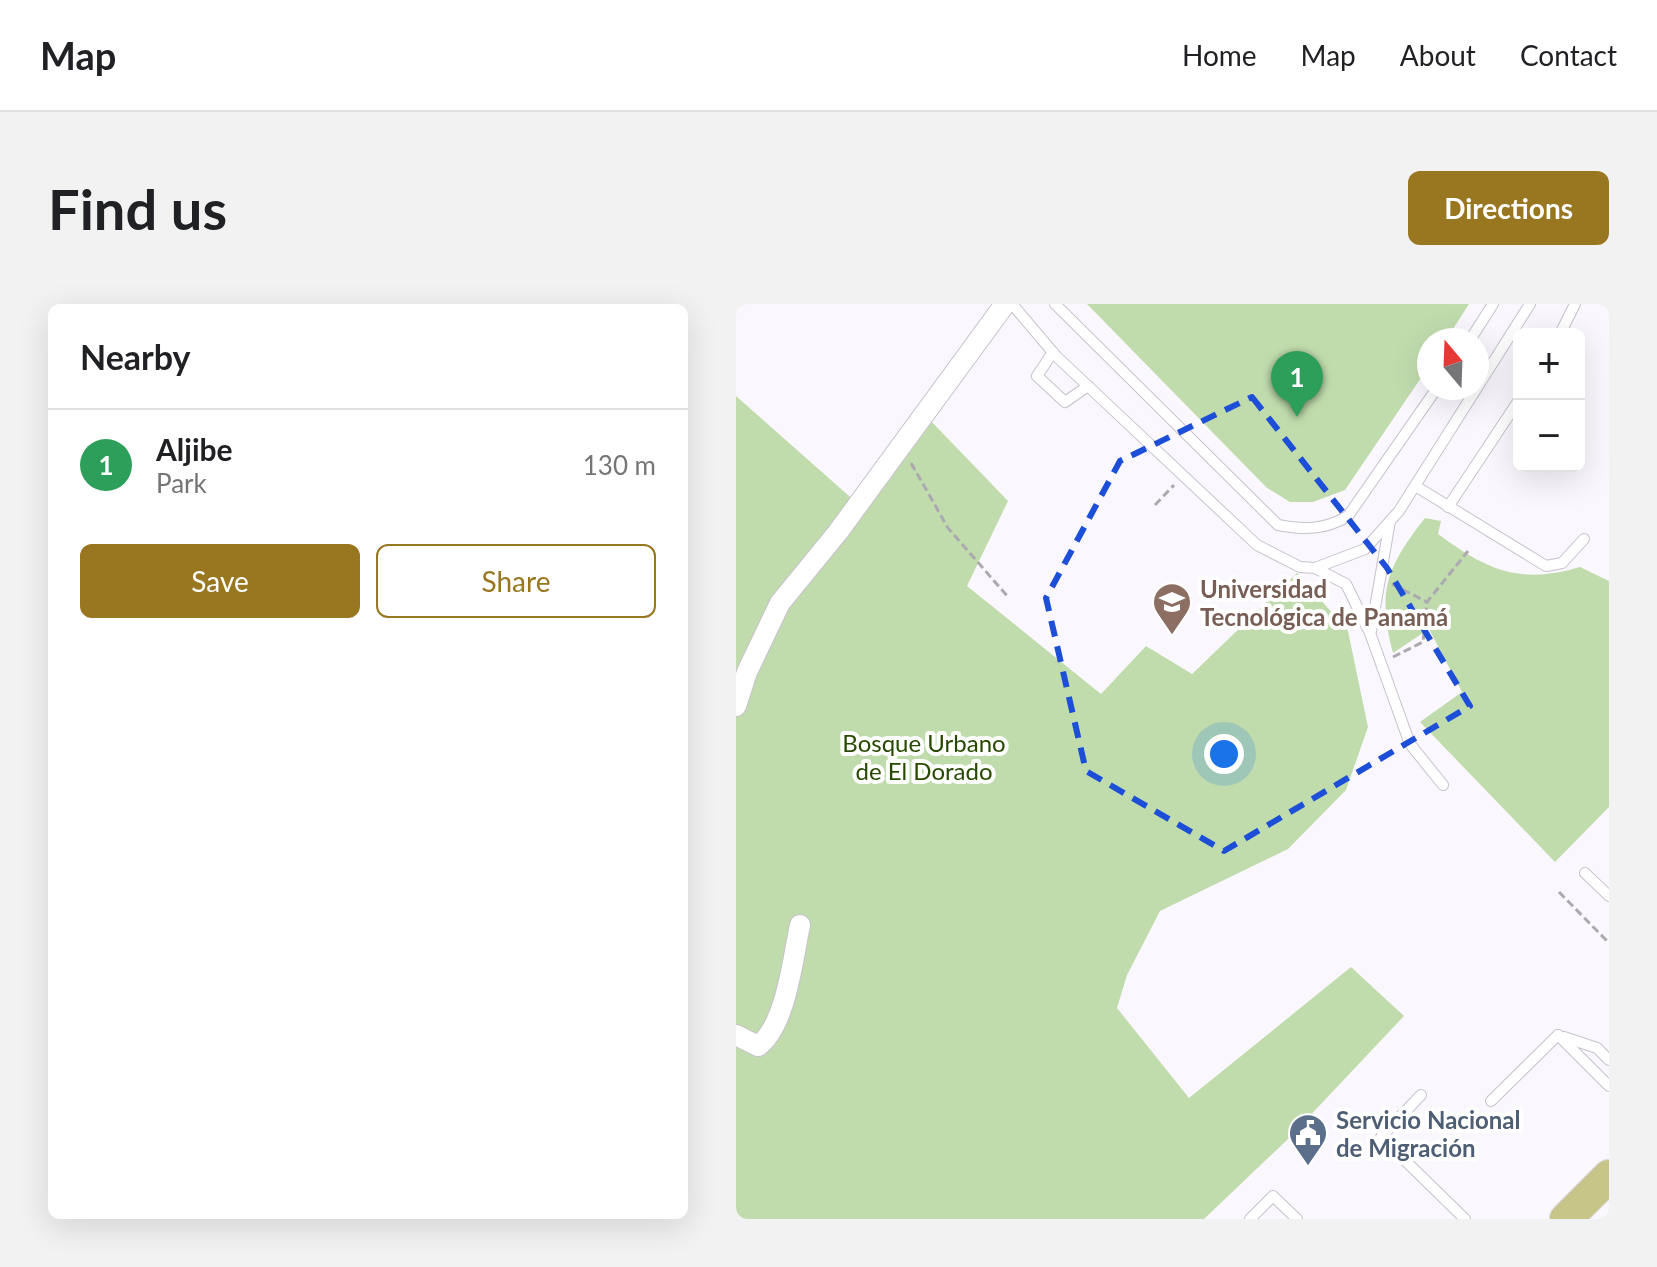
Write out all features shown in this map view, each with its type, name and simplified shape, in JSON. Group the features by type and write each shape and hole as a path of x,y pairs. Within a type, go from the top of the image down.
{"main road":[{"path":"1566,1219 1609,1176"}],"street":[{"path":"736,706 747,672 780,603 901,445 1016,307"},
{"path":"736,1035 758,1046 768,1039 780,1013 800,925"}],"lane":[{"path":"1012,304 1053,352 1257,545 1300,567 1315,568 1346,584 1370,633 1410,744 1443,785"},
{"path":"1055,304 1278,525 1299,530 1335,524 1348,516 1429,400"},
{"path":"1478,328 1493,304"},
{"path":"1315,568 1365,549 1390,521 1417,487 1530,304"},
{"path":"1563,328 1575,304"},
{"path":"1053,352 1037,376 1065,402 1088,386"},
{"path":"1448,507 1513,409"},
{"path":"1417,487 1546,566 1562,563 1584,539"},
{"path":"1370,633 1390,521"},
{"path":"1585,873 1609,896"},
{"path":"1558,1035 1597,1048 1609,1060"},
{"path":"1558,1035 1609,1086"},
{"path":"1491,1101 1558,1035"},
{"path":"1421,1095 1381,1137 1465,1219"},
{"path":"1250,1219 1273,1196 1297,1219"}],"path":[{"path":"901,445 948,528 1009,598"},
{"path":"1155,505 1174,485"},
{"path":"1389,658 1423,642 1427,602 1468,551"},
{"path":"1386,583 1400,585 1427,602"},
{"path":"1559,892 1609,943"}],"highlighted area":[{"path":"1252,397 1387,568 1470,706 1224,851 1086,771 1046,598 1120,461"}],"green space":[{"path":"1087,304 1469,304 1454,328 1417,328 1417,384 1345,490 1313,502 1290,502 1267,488"},
{"name":"Bosque Urbano de El Dorado","path":"736,396 866,511 929,419 1008,501 967,586 1101,694 1146,646 1192,674 1297,573 1348,631 1368,727 1346,790 1288,849 1160,911 1127,975 1117,1008 1189,1098 1351,967 1404,1016 1287,1140 1204,1219 736,1219"},
{"path":"1425,518 1441,521 1438,534 1472,557 1504,571 1539,574 1580,567 1609,581 1609,807 1555,862 1420,722 1462,692 1429,629 1393,653 1386,613 1388,581 1401,551"}],"place":[{"name":"Aljibe","path":"1297,417"},
{"name":"Universidad Tecnológica de Panamá","path":"1172,636"},
{"name":"Servicio Nacional de Migración","path":"1308,1167"}]}
